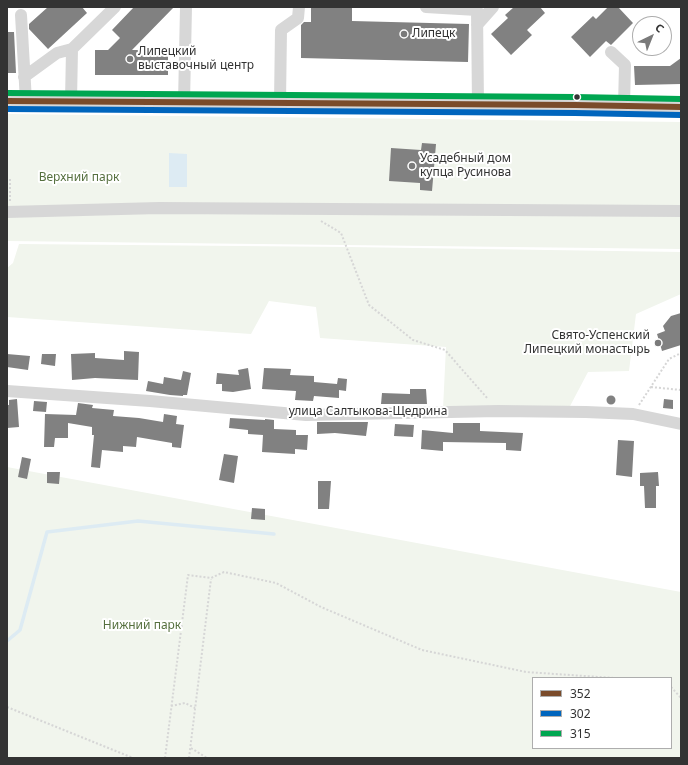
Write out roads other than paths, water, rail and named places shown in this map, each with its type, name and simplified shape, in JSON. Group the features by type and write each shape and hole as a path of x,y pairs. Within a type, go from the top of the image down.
{"street":[{"path":"24,77 58,53 72,49 115,7"},
{"path":"184,103 186,7"},
{"path":"280,102 281,30 298,18 299,7"},
{"path":"426,7 466,8 477,10 478,105"},
{"path":"477,25 493,7"},
{"path":"21,15 26,101"},
{"path":"71,101 72,49"},
{"path":"611,52 625,65 624,106"},
{"path":"7,101 184,103 280,102 681,107"},
{"path":"8,208 681,211"},
{"name":"улица Салтыкова-Щедрина","path":"7,390 306,415 498,411 586,412 633,414 681,424"}],"waterway":[{"path":"7,641 20,630 47,532 138,521 274,534"}],"place":[{"name":"Липецк","path":"404,34"},
{"name":"Липецкий выставочный центр","path":"130,59"},
{"name":"Усадебный дом купца Русинова","path":"412,166"},
{"name":"Свято-Успенский Липецкий монастырь","path":"658,343"}],"park label":[{"name":"Верхний парк","path":"79,178"},
{"name":"Нижний парк","path":"142,626"}]}
